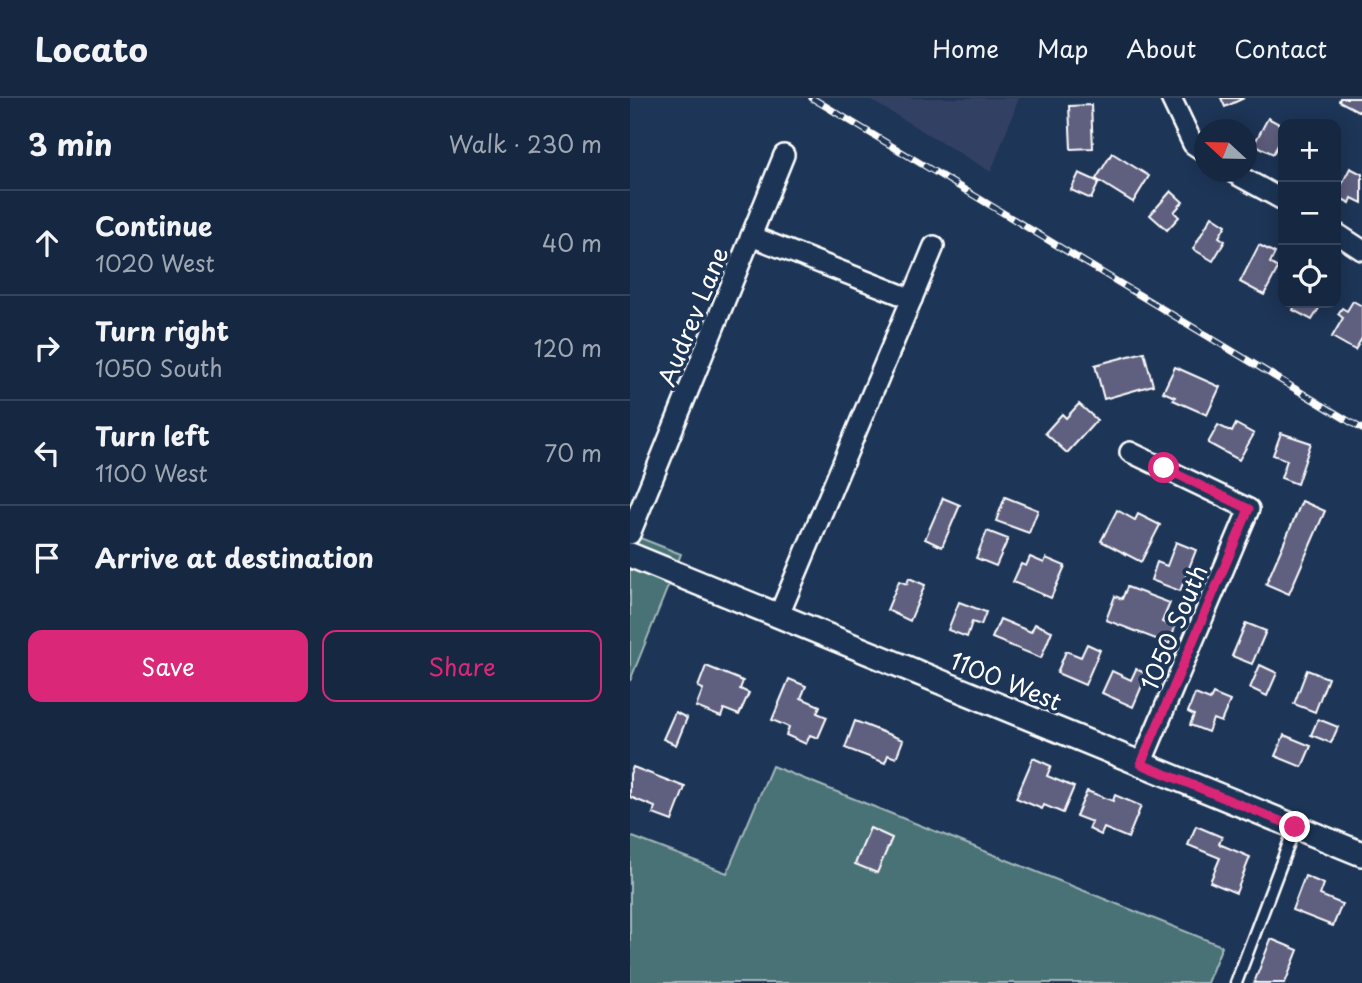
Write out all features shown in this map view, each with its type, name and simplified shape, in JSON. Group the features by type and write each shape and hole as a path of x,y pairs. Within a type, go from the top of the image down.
{"street":[{"path":"1171,98 1194,145"},
{"name":"Audrev Lane","path":"630,534 784,155"},
{"path":"1250,182 1278,197"},
{"path":"751,236 912,299"},
{"path":"1341,236 1362,250"},
{"path":"779,615 933,246"},
{"name":"1050 South","path":"1130,452 1249,509 1141,764"},
{"name":"1100 West","path":"630,555 1362,854"}],"lane":[{"path":"1236,983 1295,827"}],"shaded area":[{"path":"867,98 1019,98 991,172"}],"green space":[{"path":"630,534 681,554 630,681"},
{"path":"772,766 1222,946 1207,983 630,983 630,836 727,873"}],"building":[{"path":"1221,98 1244,98 1225,107"},
{"path":"1340,98 1362,98 1362,113 1339,101"},
{"path":"1091,105 1093,148 1071,149 1069,106"},
{"path":"1268,118 1278,123 1278,145 1273,154 1257,146 1257,138"},
{"path":"1112,153 1149,176 1133,202 1096,179"},
{"path":"1350,168 1362,174 1362,203 1352,198 1350,203 1341,198 1341,186"},
{"path":"1079,173 1099,182 1091,199 1071,190"},
{"path":"1171,191 1183,202 1174,212 1179,217 1167,230 1150,215"},
{"path":"1212,216 1226,225 1219,237 1225,241 1213,261 1193,249"},
{"path":"1259,245 1275,253 1270,263 1278,268 1264,295 1240,282"},
{"path":"1353,301 1362,306 1362,338 1355,350 1332,337 1343,318 1338,314 1342,308 1347,311"},
{"path":"1294,308 1319,308 1312,320 1293,310"},
{"path":"1144,352 1153,385 1104,399 1095,365"},
{"path":"1175,367 1220,387 1207,415 1173,400 1175,397 1163,392"},
{"path":"1079,404 1097,420 1067,453 1045,433 1062,414 1066,418"},
{"path":"1236,424 1254,434 1239,460 1208,443 1218,425 1232,432"},
{"path":"1281,433 1311,443 1297,484 1281,478 1287,460 1273,455"},
{"path":"1005,497 1038,510 1029,533 996,521"},
{"path":"943,498 960,505 942,547 925,539"},
{"path":"1302,501 1325,511 1289,594 1266,584"},
{"path":"1117,510 1135,520 1138,514 1160,525 1141,562 1101,541"},
{"path":"987,531 1008,539 996,566 976,558"},
{"path":"1176,542 1196,550 1180,591 1151,580 1157,562 1167,566"},
{"path":"1030,557 1044,563 1046,558 1065,566 1051,598 1013,582 1021,564 1026,566"},
{"path":"909,578 925,585 910,621 887,610 899,581 907,584"},
{"path":"1127,587 1170,603 1162,622 1175,627 1169,644 1106,620 1115,596 1122,599"},
{"path":"959,602 986,612 981,625 972,622 967,637 948,630"},
{"path":"1000,619 1031,632 1035,624 1052,631 1041,658 992,638"},
{"path":"1246,623 1266,631 1252,664 1232,656"},
{"path":"1087,644 1100,650 1085,685 1057,673 1066,651 1081,657"},
{"path":"1260,665 1277,673 1267,696 1250,688"},
{"path":"706,666 743,681 740,689 749,693 739,715 724,709 721,717 696,707 703,689 698,687"},
{"path":"1136,669 1147,674 1133,707 1102,693 1112,671 1131,680"},
{"path":"1307,670 1328,678 1315,712 1294,704"},
{"path":"789,679 806,686 801,698 820,706 817,713 827,717 818,738 810,735 806,744 786,735 789,727 772,720"},
{"path":"1195,694 1210,700 1213,694 1230,701 1221,722 1213,719 1208,732 1190,725 1194,715 1188,712"},
{"path":"675,712 687,718 676,745 663,739"},
{"path":"1318,719 1338,727 1331,743 1311,735"},
{"path":"855,721 903,740 896,758 888,755 885,763 845,748"},
{"path":"1284,735 1311,746 1302,767 1275,756"},
{"path":"1033,758 1051,766 1047,776 1074,787 1063,813 1044,805 1042,809 1016,798"},
{"path":"633,767 685,787 672,821 653,814 655,807 630,797 630,774"},
{"path":"1087,791 1113,801 1115,795 1141,806 1128,838 1104,828 1101,835 1089,829 1092,822 1076,816"},
{"path":"1196,826 1222,837 1219,844 1250,857 1236,893 1210,882 1220,858 1188,845"},
{"path":"870,828 892,838 877,873 855,864"},
{"path":"1305,876 1324,884 1320,895 1342,904 1333,926 1292,910"},
{"path":"1271,939 1298,950 1285,983 1254,983"}],"railway":[{"path":"812,98 1362,429"}],"route":[{"path":"1164,468 1249,509 1141,764 1295,827"}]}
